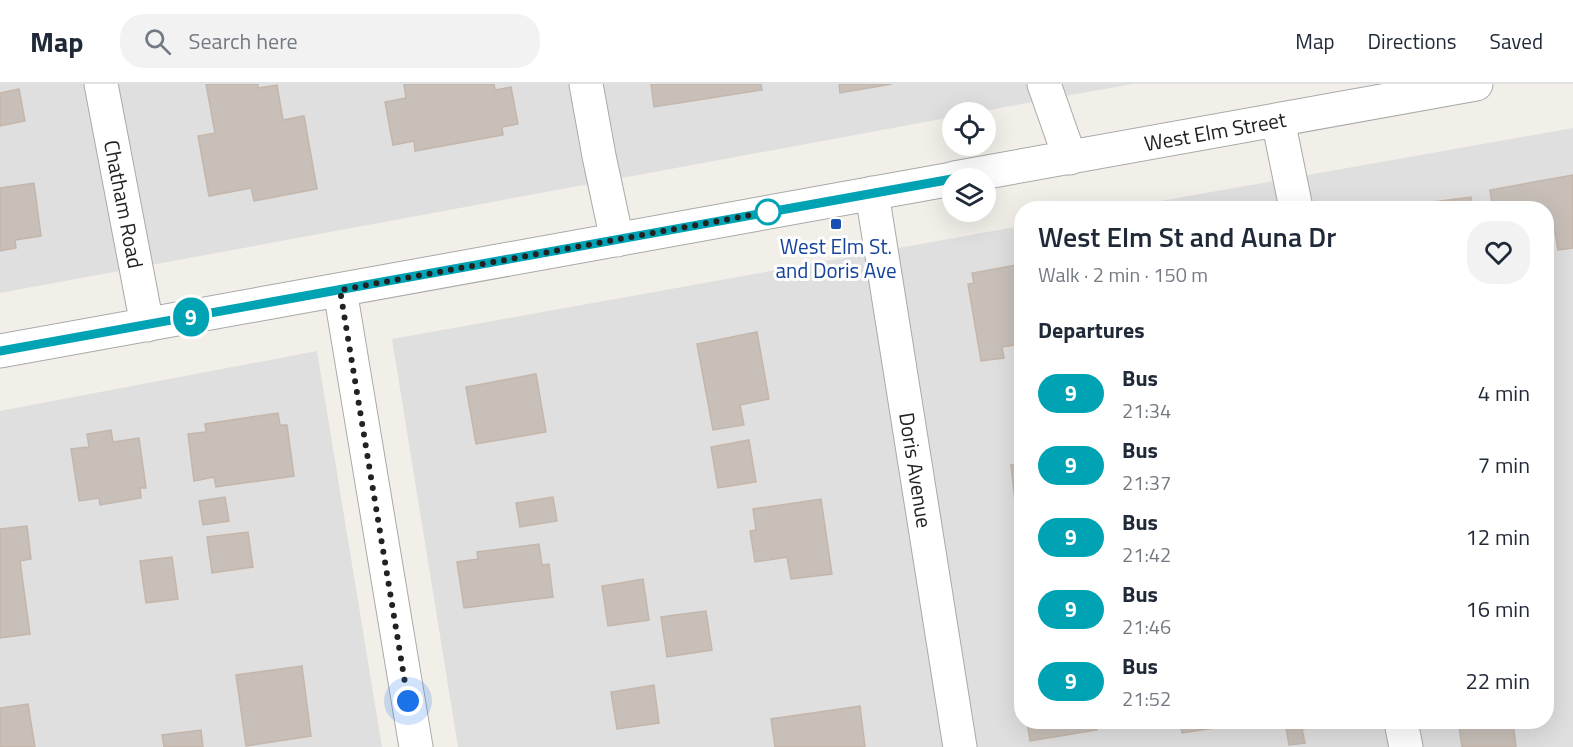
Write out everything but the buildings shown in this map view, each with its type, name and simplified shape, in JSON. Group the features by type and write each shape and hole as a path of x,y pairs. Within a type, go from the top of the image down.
{"street":[{"name":"Chatham Road","path":"100,84 147,325"},
{"path":"586,84 598,156 617,240"},
{"path":"1044,84 1070,158"},
{"name":"West Elm Street","path":"996,171 1476,84"},
{"path":"1278,120 1295,201"},
{"name":"West Elm Street","path":"0,351 942,181"},
{"name":"Doris Avenue","path":"872,193 960,747"},
{"path":"340,290 416,747"},
{"path":"1402,729 1406,747"}],"shaded area":[{"path":"0,84 1132,84 996,109 996,102 942,102 942,119 0,293"},
{"path":"1573,128 1573,747 458,747 392,339 1014,227 1014,729 1554,729 1554,201 1161,201"},
{"path":"317,351 382,747 0,747 0,411"}],"bus line":[{"name":"9","path":"0,351 942,181"}],"place":[{"name":"West Elm St. and Doris Ave","path":"836,224"}],"route":[{"path":"408,701 340,290 779,210 768,212"}]}
